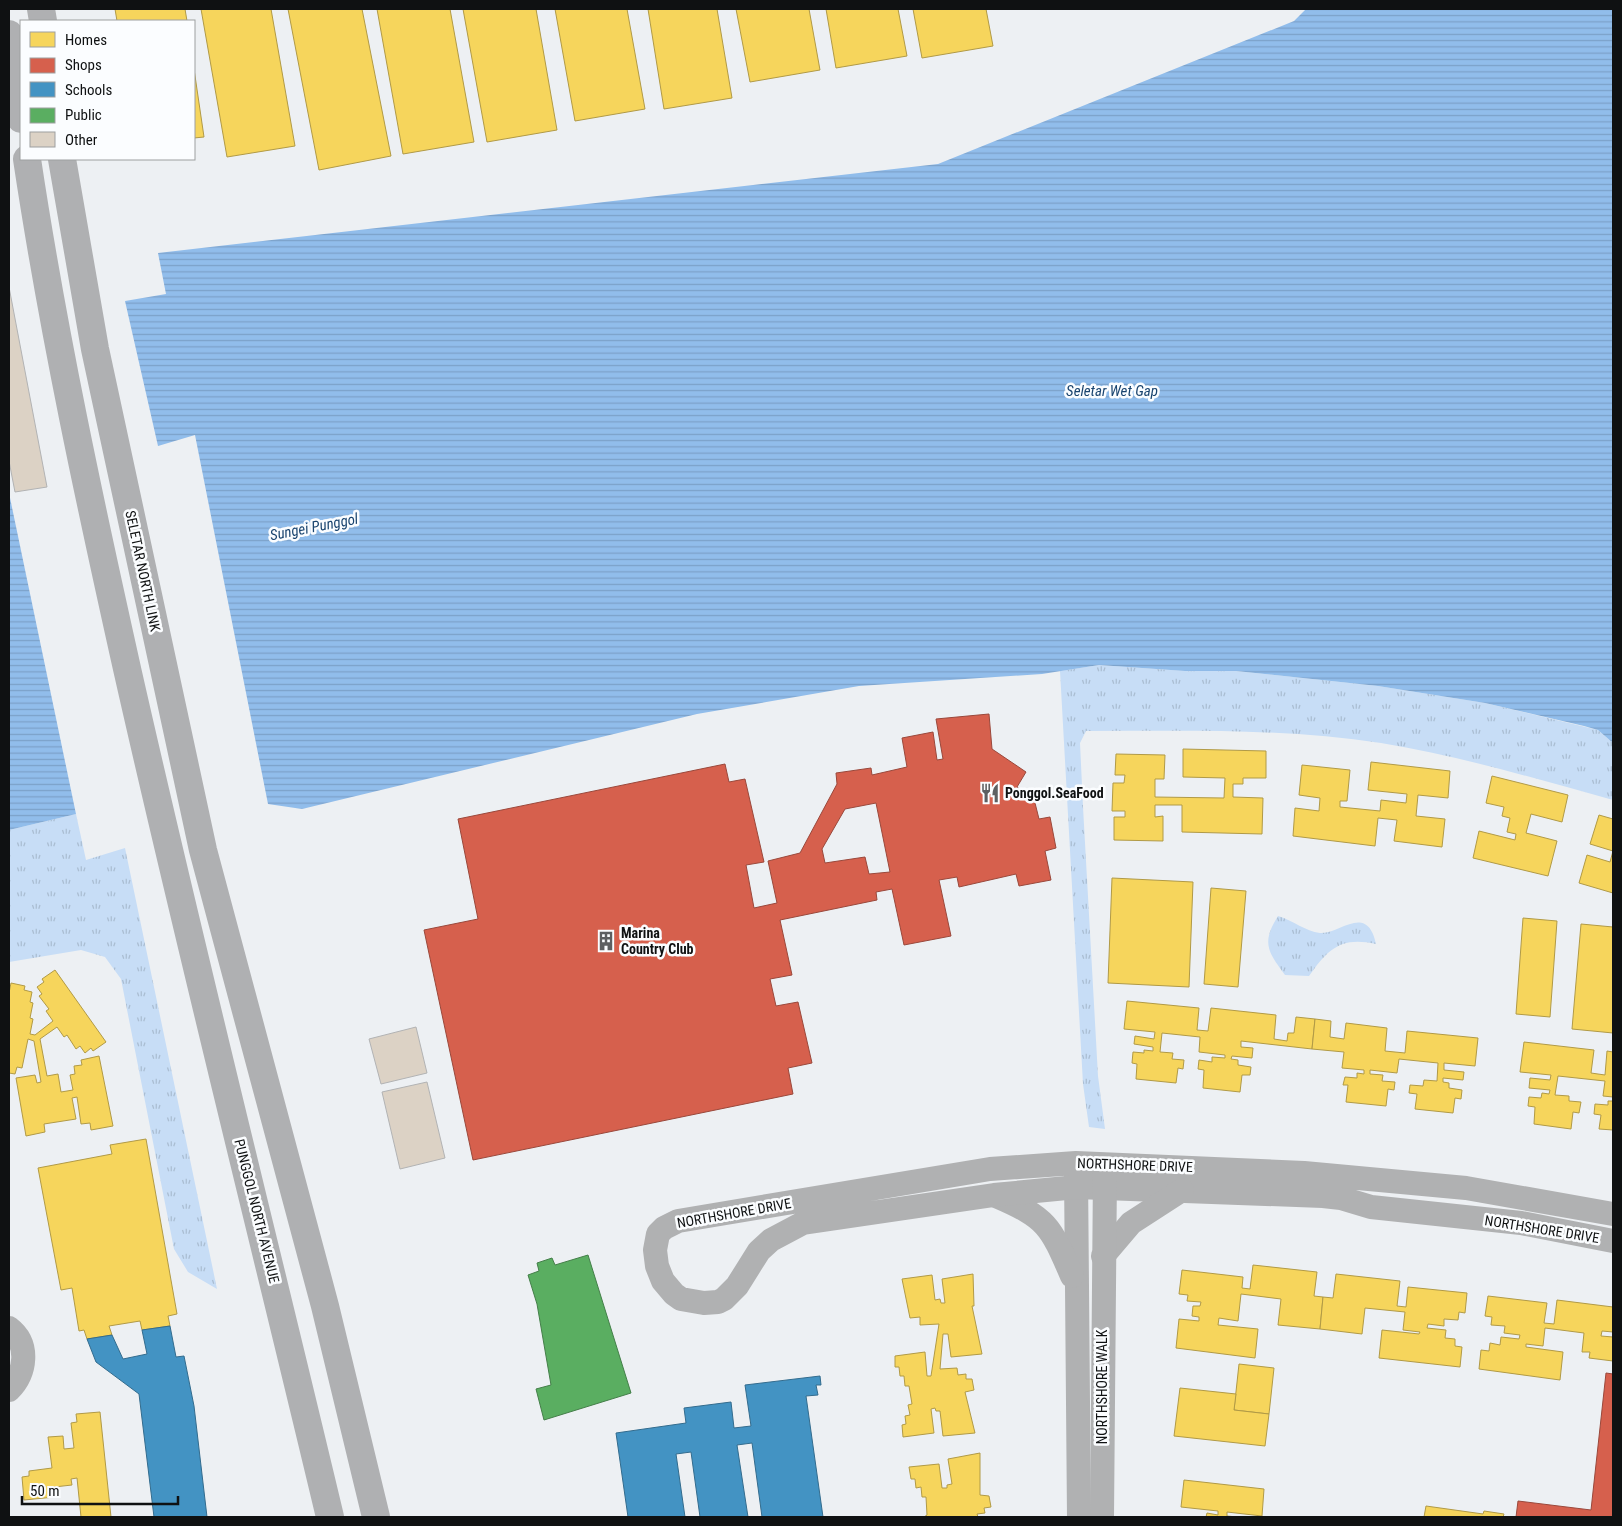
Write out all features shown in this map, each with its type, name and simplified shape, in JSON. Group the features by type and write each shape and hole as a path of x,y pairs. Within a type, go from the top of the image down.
{"main road":[{"path":"9,34 20,112"},
{"name":"PUNGGOL NORTH AVENUE","path":"27,160 54,325 106,574 181,906 330,1517"},
{"name":"SELETAR NORTH LINK","path":"62,160 95,349 203,850 325,1306 376,1517"}],"street":[{"name":"NORTHSHORE DRIVE","path":"1613,1214 1466,1188 1323,1186 1182,1190 1077,1186 994,1195 803,1223 771,1240 759,1251 737,1286 718,1302 704,1303 681,1298 674,1294 663,1281 657,1266 655,1250 658,1234 664,1228 678,1221 983,1170 1106,1162 1304,1173 1323,1186 1341,1198 1371,1207 1521,1223 1613,1241"},
{"name":"NORTHSHORE WALK","path":"1102,1517 1103,1256 1106,1215 1106,1162"},
{"name":"NORTHSHORE WALK","path":"1076,1163 1079,1517"},
{"path":"1103,1256 1131,1223 1182,1190"},
{"name":"NORTHSHORE WALK","path":"994,1195 1028,1210 1045,1223 1058,1242 1077,1288"},
{"path":"9,1328 15,1332 24,1350 23,1366 17,1381 9,1390"}],"green space":[{"path":"1099,665 1185,671 1236,671 1378,686 1485,703 1598,730 1613,743 1613,800 1440,754 1344,738 1234,731 1086,731 1080,743 1083,807 1098,1076 1105,1129 1089,1127 1083,1084 1060,671"},
{"path":"76,814 86,860 125,848 217,1289 188,1272 174,1249 121,979 105,957 81,950 9,962 9,830"},
{"path":"1278,916 1320,933 1352,924 1366,925 1372,932 1376,944 1364,942 1344,943 1329,952 1309,976 1285,975 1274,960 1268,940"}],"water":[{"name":"Seletar Wet Gap","path":"1306,9 1613,9 1613,743 1598,730 1584,726 1485,703 1378,686 1236,671 1185,671 1099,665 1042,674 859,686 697,714 302,809 268,804 195,435 158,446 125,301 166,294 158,253 938,164 1294,21"},
{"path":"9,493 76,814 9,830"}],"building: Homes":[{"path":"115,9 185,9 187,20 117,20"},
{"path":"201,9 271,9 295,146 227,157"},
{"path":"288,9 362,9 391,156 319,170"},
{"path":"377,9 450,9 474,142 403,154"},
{"path":"463,9 536,9 557,130 487,142"},
{"path":"555,9 627,9 645,109 575,121"},
{"path":"648,9 717,9 732,98 664,109"},
{"path":"736,9 809,9 820,70 750,82"},
{"path":"826,9 898,9 907,56 836,68"},
{"path":"913,9 986,9 993,46 922,58"},
{"path":"195,76 204,137 195,138"},
{"path":"1183,749 1266,751 1266,778 1243,778 1243,784 1233,784 1233,797 1263,798 1262,834 1182,832 1182,805 1155,805 1155,817 1163,816 1163,841 1114,840 1114,817 1125,817 1125,811 1112,811 1113,783 1124,783 1125,775 1115,775 1116,754 1165,755 1164,779 1155,779 1155,797 1224,798 1225,778 1183,777"},
{"path":"1371,762 1450,771 1448,798 1418,795 1416,816 1445,819 1442,847 1394,841 1397,820 1378,818 1375,846 1293,836 1295,808 1319,811 1320,798 1299,795 1302,765 1350,770 1347,801 1340,801 1340,807 1380,811 1381,800 1406,803 1407,794 1368,790"},
{"path":"1492,776 1568,795 1562,822 1531,814 1526,833 1557,841 1548,876 1473,858 1479,831 1515,840 1516,834 1507,832 1510,818 1502,816 1504,807 1486,803"},
{"path":"1599,815 1613,819 1613,851 1590,844"},
{"path":"1613,851 1613,893 1579,883 1587,855 1610,862"},
{"path":"1112,878 1193,882 1189,987 1108,983"},
{"path":"1211,888 1246,891 1238,987 1204,984"},
{"path":"1523,918 1557,921 1550,1017 1516,1014"},
{"path":"1581,924 1613,927 1613,1033 1572,1029"},
{"path":"55,970 106,1042 93,1051 91,1048 85,1053 80,1046 76,1049 67,1035 64,1037 57,1027 40,1039 47,1076 58,1074 61,1092 73,1090 70,1075 75,1074 74,1066 82,1065 81,1060 99,1056 113,1126 91,1130 90,1123 81,1124 77,1097 72,1098 76,1119 44,1124 45,1132 26,1136 16,1078 35,1075 37,1083 41,1082 34,1041 28,1039 22,1068 17,1067 15,1074 9,1073 9,993 11,983 25,986 24,990 32,992 30,1002 33,1003 30,1018 33,1019 30,1034 35,1035 53,1021 46,1011 49,1009 39,996 42,994 37,987 44,982 42,979"},
{"path":"1127,1001 1199,1008 1197,1030 1208,1031 1211,1008 1276,1015 1274,1039 1287,1041 1288,1033 1294,1033 1296,1017 1315,1019 1312,1049 1241,1041 1241,1047 1253,1048 1252,1058 1232,1056 1231,1059 1238,1060 1238,1065 1251,1067 1250,1075 1242,1075 1240,1092 1203,1088 1204,1070 1198,1069 1199,1060 1212,1062 1212,1057 1225,1058 1225,1055 1199,1052 1200,1037 1162,1033 1160,1052 1173,1053 1172,1059 1184,1060 1183,1069 1178,1068 1176,1083 1136,1079 1137,1064 1132,1063 1133,1052 1144,1053 1144,1050 1153,1051 1153,1047 1134,1044 1135,1036 1154,1039 1155,1032 1124,1029"},
{"path":"1315,1019 1331,1021 1330,1037 1344,1039 1346,1023 1387,1028 1385,1051 1405,1053 1407,1031 1478,1038 1475,1066 1444,1063 1444,1070 1464,1072 1463,1080 1443,1078 1443,1082 1449,1083 1449,1088 1462,1090 1461,1099 1455,1098 1453,1113 1415,1109 1417,1094 1409,1093 1410,1085 1423,1086 1424,1080 1437,1081 1438,1063 1399,1059 1397,1073 1370,1070 1370,1074 1383,1075 1382,1081 1395,1082 1394,1090 1388,1089 1386,1106 1346,1102 1348,1085 1343,1085 1345,1077 1357,1078 1357,1073 1364,1074 1364,1070 1342,1068 1344,1052 1312,1049"},
{"path":"1524,1042 1594,1050 1591,1073 1605,1075 1607,1051 1613,1052 1613,1097 1603,1096 1605,1081 1558,1076 1555,1095 1569,1096 1569,1101 1581,1102 1579,1113 1573,1112 1571,1129 1534,1124 1535,1107 1528,1106 1529,1097 1541,1098 1542,1093 1549,1094 1550,1090 1529,1088 1530,1078 1550,1080 1551,1075 1520,1072"},
{"path":"1608,1101 1613,1101 1613,1130 1599,1129 1601,1115 1594,1114 1595,1104 1608,1105"},
{"path":"146,1139 177,1314 168,1316 170,1326 142,1330 140,1321 109,1326 112,1335 87,1339 84,1330 79,1331 72,1288 61,1290 38,1168 112,1154 110,1145"},
{"path":"1253,1265 1317,1272 1314,1296 1323,1297 1320,1329 1278,1325 1281,1299 1241,1294 1238,1321 1219,1318 1218,1325 1258,1329 1255,1358 1176,1348 1179,1319 1199,1321 1199,1317 1192,1316 1193,1306 1200,1306 1201,1302 1187,1301 1188,1295 1179,1294 1182,1270 1243,1277 1242,1288 1250,1289"},
{"path":"973,1274 974,1306 972,1306 982,1354 951,1357 948,1334 943,1334 940,1369 957,1368 958,1375 966,1374 966,1379 972,1379 974,1390 965,1392 975,1433 943,1436 940,1411 936,1411 935,1408 931,1409 934,1433 903,1437 902,1425 906,1424 905,1416 910,1415 908,1405 912,1404 909,1386 905,1386 904,1376 900,1376 899,1367 895,1367 895,1356 925,1352 927,1376 931,1376 939,1324 920,1325 920,1317 910,1318 902,1279 932,1275 935,1300 940,1299 941,1303 945,1303 942,1279"},
{"path":"1336,1274 1400,1281 1397,1306 1406,1307 1408,1287 1467,1293 1465,1313 1459,1312 1458,1320 1444,1319 1444,1326 1428,1324 1427,1328 1446,1330 1445,1338 1455,1339 1455,1346 1462,1347 1460,1367 1379,1358 1382,1330 1419,1334 1420,1332 1403,1330 1405,1312 1365,1308 1362,1334 1320,1329 1323,1297 1333,1298"},
{"path":"1488,1296 1547,1303 1544,1323 1554,1324 1557,1300 1613,1307 1613,1332 1602,1331 1601,1336 1613,1337 1613,1361 1589,1358 1590,1352 1582,1352 1584,1333 1545,1328 1543,1346 1526,1344 1526,1347 1563,1352 1560,1380 1479,1369 1481,1350 1489,1351 1490,1343 1500,1345 1501,1337 1519,1339 1520,1335 1504,1333 1505,1326 1491,1325 1492,1317 1485,1316"},
{"path":"1239,1364 1274,1368 1269,1414 1234,1410"},
{"path":"1180,1388 1236,1394 1234,1410 1269,1414 1265,1446 1174,1436"},
{"path":"100,1412 111,1517 81,1517 77,1478 71,1479 72,1485 54,1487 55,1497 24,1500 22,1477 29,1476 29,1471 52,1468 48,1437 63,1436 64,1449 74,1448 71,1423 77,1422 76,1414"},
{"path":"980,1453 980,1495 989,1496 991,1507 984,1508 985,1513 977,1514 978,1517 924,1517 927,1515 926,1497 922,1497 921,1487 916,1488 915,1479 911,1479 909,1467 939,1464 942,1488 947,1488 947,1485 952,1484 948,1459"},
{"path":"1184,1480 1264,1489 1262,1516 1227,1512 1227,1516 1237,1517 1206,1517 1207,1513 1218,1515 1218,1511 1181,1507"},
{"path":"1426,1506 1483,1514 1484,1511 1504,1514 1503,1517 1424,1517"}],"building: Shops":[{"name":"Marina Country Club","path":"989,714 992,749 1026,772 1017,787 1035,803 1039,819 1050,817 1056,848 1045,851 1051,880 1019,886 1016,874 959,887 957,877 939,880 951,936 904,945 892,889 876,892 877,900 780,920 792,975 770,979 776,1006 798,1002 812,1063 788,1068 793,1094 473,1160 424,930 478,919 458,819 725,764 729,782 745,779 764,862 746,865 754,908 777,903 768,861 800,853 837,784 836,773 871,768 872,775 907,767 902,738 933,732 937,760 943,759 936,719","holes":["876,803 890,872 869,874 865,857 825,863 822,849 845,809"]},
{"path":"1606,1373 1613,1374 1613,1517 1516,1517 1518,1501 1591,1510"}],"building: Schools":[{"path":"170,1326 176,1357 184,1356 194,1406 207,1517 154,1517 139,1394 96,1362 87,1339 112,1335 123,1359 147,1354 142,1330"},
{"path":"820,1376 821,1385 816,1385 818,1395 806,1396 823,1517 762,1517 752,1443 737,1445 748,1517 700,1517 691,1452 676,1454 685,1517 628,1517 616,1433 686,1423 684,1408 731,1402 734,1428 751,1426 745,1385"}],"building: Public":[{"path":"588,1255 631,1393 544,1420 536,1389 551,1385 537,1304 528,1275 539,1271 537,1263 552,1258 555,1265"}],"building: Other":[{"path":"9,287 47,487 15,492 9,461"},
{"path":"416,1027 427,1073 381,1084 369,1039"},
{"path":"427,1082 445,1158 400,1169 382,1092"}],"place":[{"name":"Ponggol.SeaFood","path":"990,793"},
{"name":"Marina Country Club","path":"606,941"}],"water label":[{"name":"Sungei Punggol","path":"314,527"}]}
